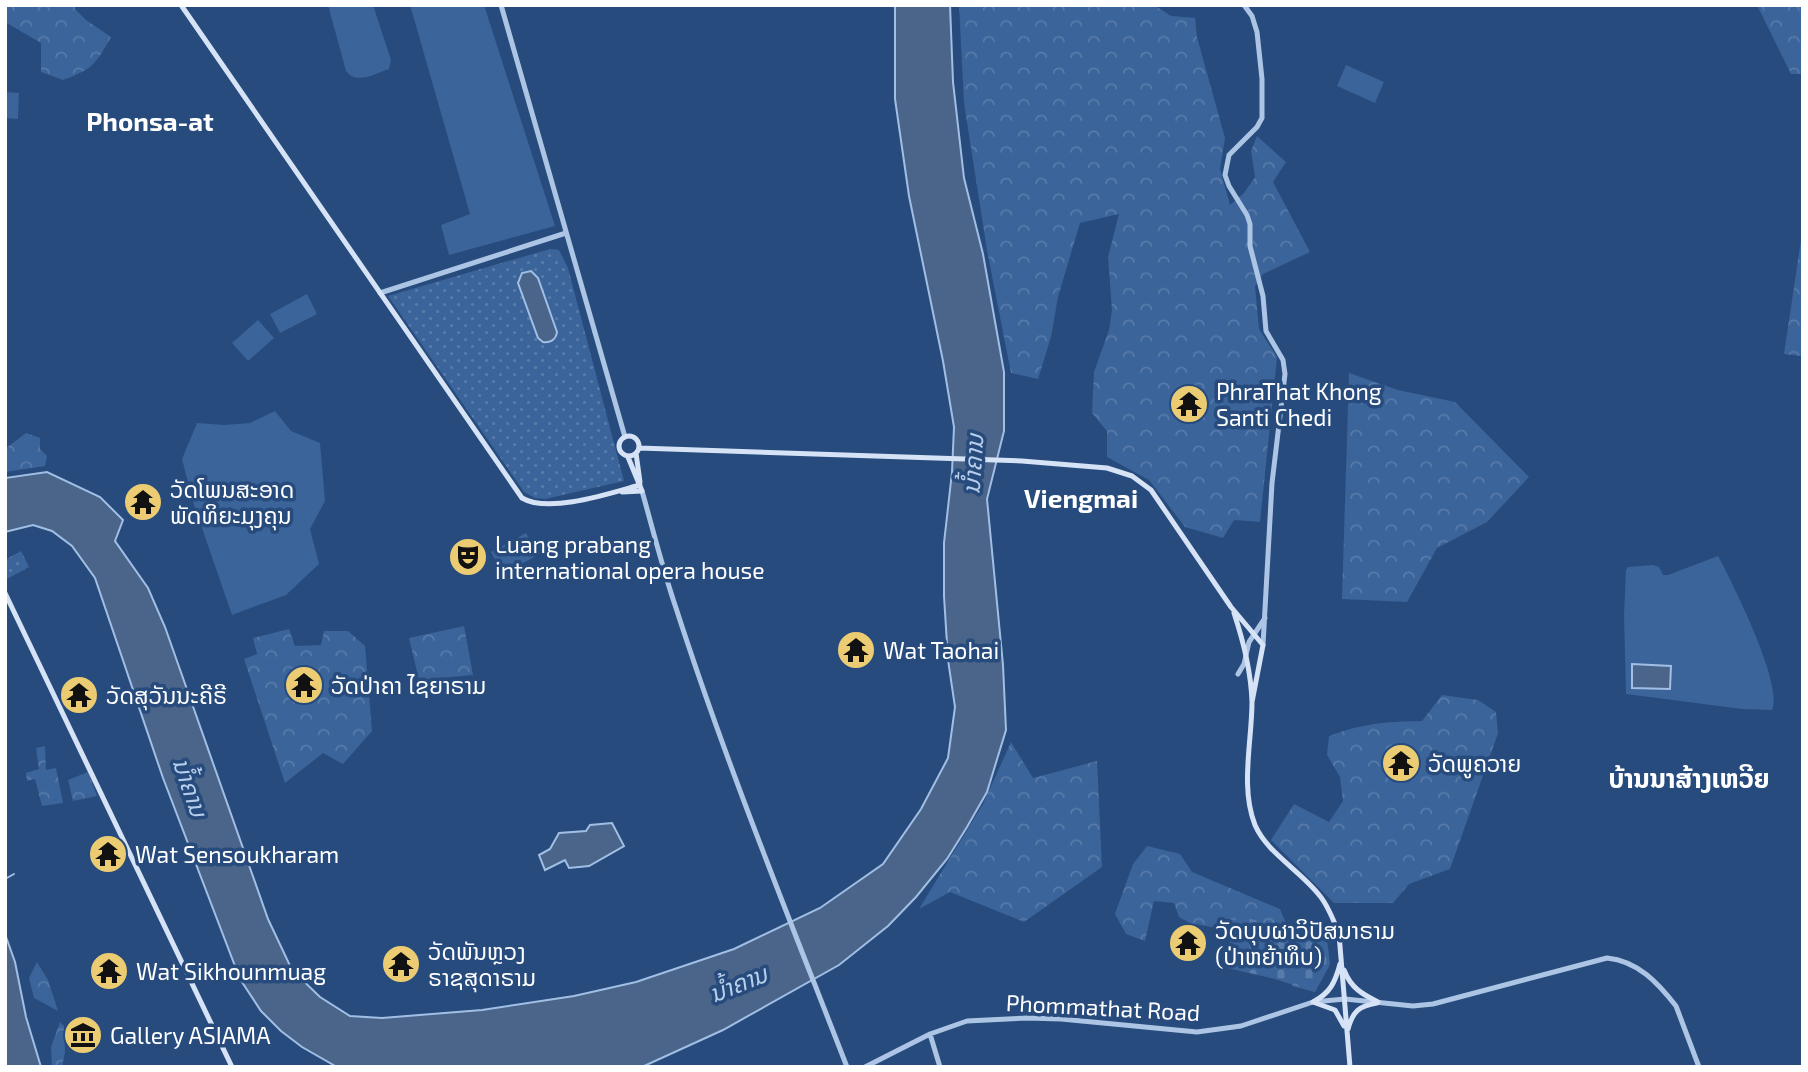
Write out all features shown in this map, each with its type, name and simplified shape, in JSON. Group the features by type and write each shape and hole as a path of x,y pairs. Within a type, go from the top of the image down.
{"main road":[{"path":"181,5 522,498 544,505 641,488"},
{"path":"625,437 634,438 638,451 641,488 628,457 620,453 618,447 625,437"},
{"path":"628,457 638,451 1022,461 1098,466 1132,476 1151,490 1231,607 1263,645 1252,702"},
{"path":"5,593 232,1067"},
{"path":"1231,607 1247,654 1250,673 1252,702 1249,801 1255,823 1265,841 1322,898 1339,934 1350,1067"},
{"path":"1313,1002 1332,988 1341,961"},
{"path":"1341,961 1351,985 1361,994 1378,1002"},
{"path":"1313,1002 1335,1010 1342,1020 1346,1035"},
{"path":"1346,1035 1354,1012 1363,1005 1378,1002"}],"street":[{"path":"501,5 625,437"},
{"path":"1244,5 1252,16 1257,32 1262,79 1262,118 1257,127 1229,155 1225,175 1228,186 1247,215 1252,254 1263,296 1266,331 1283,360 1285,374 1272,483 1263,645"},
{"path":"380,293 566,233"},
{"path":"641,488 675,606 785,910 847,1067"},
{"path":"1238,674 1243,668 1249,642 1265,618"},
{"path":"1250,673 1262,656"},
{"name":"Phommathat Road","path":"865,1067 930,1034 967,1021 1027,1017 1178,1032 1214,1031 1241,1026 1313,1002 1345,999 1413,1006 1433,1004 1601,958 1614,958 1643,971 1671,999 1699,1067"},
{"path":"930,1034 940,1067"}],"green space":[{"path":"5,5 75,5 75,9 86,20 111,37 92,65 63,80 41,72 41,43 5,22"},
{"path":"328,5 373,5 391,60 389,69 360,78 346,71"},
{"path":"410,5 484,5 555,226 449,255 441,225 470,214"},
{"path":"959,5 1154,5 1171,16 1195,18 1197,37 1225,138 1220,169 1230,205 1244,193 1255,177 1251,151 1257,136 1286,162 1273,182 1310,252 1263,274 1255,286 1259,329 1277,357 1260,522 1234,520 1223,538 1185,527 1149,480 1107,457 1107,431 1092,413 1094,372 1109,330 1112,310 1108,257 1119,214 1080,223 1038,379 1011,373 987,250 964,103"},
{"path":"1757,5 1803,5 1803,74 1791,74"},
{"path":"1346,65 1384,82 1375,103 1337,86"},
{"path":"5,92 19,93 18,119 5,118"},
{"path":"1801,240 1803,356 1784,354"},
{"path":"550,249 559,250 568,268 624,481 545,499 535,498 524,492 388,296"},
{"path":"307,294 317,314 280,333 270,314"},
{"path":"258,320 274,338 248,361 232,343"},
{"path":"1349,373 1398,390 1455,402 1529,477 1487,522 1437,548 1407,602 1342,599"},
{"path":"275,411 291,431 320,443 325,501 310,529 319,564 286,595 232,615 193,502 182,459 197,423 250,423"},
{"path":"26,433 40,438 40,449 47,456 45,466 5,472 5,449"},
{"path":"526,533 538,555 503,574 491,552"},
{"path":"21,551 29,567 5,580 5,560"},
{"path":"1718,556 1764,657 1774,697 1772,710 1742,709 1626,694 1624,615 1628,567 1653,565 1659,567 1663,575 1668,575"},
{"path":"464,626 473,675 419,680 409,638"},
{"path":"289,629 295,646 321,645 324,631 348,631 365,646 372,731 343,764 323,753 285,783 244,659 257,654 253,638"},
{"path":"1442,695 1478,700 1496,712 1498,733 1450,869 1409,884 1393,903 1334,903 1271,840 1294,804 1329,822 1343,801 1340,777 1327,755 1329,736 1375,724 1422,721"},
{"path":"1011,742 1033,778 1097,761 1102,867 1024,922 950,892 919,909 983,804"},
{"path":"45,746 46,770 56,768 63,803 42,806 35,779 27,781 26,773 39,769 36,748"},
{"path":"88,772 97,796 73,801 68,780"},
{"path":"1147,846 1180,854 1192,872 1280,909 1285,921 1327,941 1330,964 1315,992 1292,986 1276,939 1190,923 1179,917 1174,903 1154,901 1145,941 1126,934 1115,914 1133,864"},
{"path":"1237,915 1327,941 1330,964 1315,992 1223,967"},
{"path":"37,962 48,980 58,1011 34,998 29,978"},
{"path":"60,1022 64,1026 65,1052 62,1067 52,1067 51,1047"}],"water":[{"name":"ນ້ຳຄານ","path":"895,5 950,5 953,82 964,178 983,254 1004,372 1004,431 987,499 1003,665 1006,730 987,792 947,859 888,926 839,965 723,1030 642,1067 337,1067 302,1047 281,1031 261,1011 240,979 163,778 95,578 72,546 52,531 33,525 5,532 5,478 47,472 100,497 123,520 115,541 148,588 165,627 268,919 292,970 320,997 350,1016 382,1018 482,1010 574,996 636,982 734,949 820,908 883,864 921,809 948,758 955,707 948,660 944,596 944,543 954,427 909,196 895,99"},
{"path":"531,271 538,278 557,332 554,339 548,342 538,338 518,283 522,273"},
{"path":"1632,664 1671,666 1670,689 1632,688"},
{"path":"612,823 624,846 589,866 569,868 565,860 545,870 539,855 550,849 559,833 586,831 590,825"},
{"path":"5,934 15,962 26,1017 41,1067 5,1067"}],"waterway":[{"path":"5,879 14,874"}],"place":[{"name":"PhraThat Khong Santi Chedi","path":"1189,404"},
{"name":"ວັດໂພນສະອາດ ພັດທິຍະມຸງຄຸນ","path":"143,502"},
{"name":"Luang prabang international opera house","path":"468,557"},
{"name":"Wat Taohai","path":"856,650"},
{"name":"ວັດປ່າຄາ ໄຊຍາຣາມ","path":"304,685"},
{"name":"ວັດສຸວັນນະຄີຣີ","path":"79,695"},
{"name":"ວັດພູຄວາຍ","path":"1401,763"},
{"name":"Wat Sensoukharam","path":"108,854"},
{"name":"ວັດບຸບຜາວິປັສນາຣາມ (ປ່າຫຍ້າທຶບ)","path":"1188,943"},
{"name":"ວັດພັນຫຼວງ ຣາຊສຸດາຣາມ","path":"401,964"},
{"name":"Wat Sikhounmuag","path":"109,971"},
{"name":"Gallery ASIAMA","path":"83,1035"}],"district":[{"name":"Phonsa-at","path":"150,120"},
{"name":"Viengmai","path":"1081,497"},
{"name":"ບ້ານນາສ້າງເຫວີຍ","path":"1689,777"}]}
